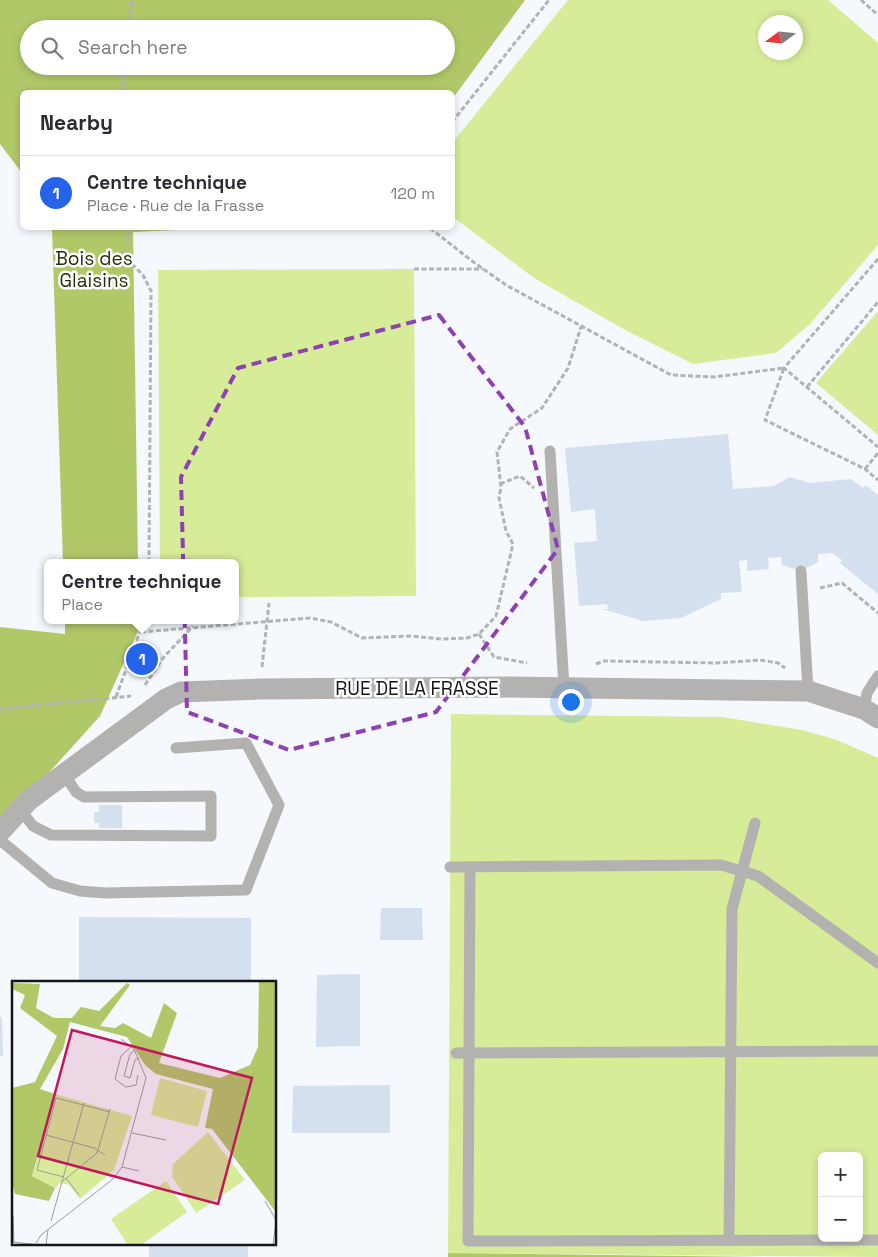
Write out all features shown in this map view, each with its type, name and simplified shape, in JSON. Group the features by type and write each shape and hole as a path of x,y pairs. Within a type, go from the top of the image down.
{"street":[{"name":"RUE DE LA FRASSE","path":"0,832 20,809 64,774 174,695 189,692 260,689 808,688 871,714"}],"lane":[{"path":"550,451 564,688"},
{"path":"801,571 808,688"},
{"path":"871,714 867,693 878,676"},
{"path":"0,840 45,878 61,886 80,891 105,893 246,890 279,805 246,742 176,748"},
{"path":"20,809 33,826 51,834 211,836 211,796 84,797 76,792 64,774"},
{"path":"729,1240 732,909 755,823"},
{"path":"450,867 721,864 758,876 878,963"},
{"path":"470,867 468,1241 878,1240"},
{"path":"456,1053 878,1051"}],"path":[{"path":"130,20 132,0"},
{"path":"455,118 549,0"},
{"path":"861,0 878,14"},
{"path":"124,75 123,82 125,90"},
{"path":"129,230 126,253 132,266 143,275 150,292 149,559"},
{"path":"433,230 506,285 671,375 714,377 784,368 878,447"},
{"path":"878,259 784,368 765,420 865,469 878,480"},
{"path":"414,269 484,269"},
{"path":"807,387 878,302"},
{"path":"239,623 310,618 331,622 362,638 411,636 441,640 467,638 479,634 496,616 513,544 506,531 499,498 500,484 497,452 510,429 542,408 568,368 581,327"},
{"path":"865,469 878,453"},
{"path":"500,484 520,476 553,503"},
{"path":"802,592 842,583 878,613"},
{"path":"260,689 269,603"},
{"path":"116,697 143,624"},
{"path":"141,632 223,624"},
{"path":"143,689 163,658 194,626"},
{"path":"479,634 494,657 529,664"},
{"path":"591,667 604,661 715,663 760,660 778,663 808,688"},
{"path":"0,709 138,696"}],"highlighted area":[{"path":"439,315 525,427 558,549 436,712 289,750 187,712 181,477 238,368"}],"green space":[{"path":"0,0 525,0 455,95 455,90 20,90 20,170 0,144"},
{"path":"568,0 828,0 878,43 878,245 810,324 776,353 693,364 627,331 534,278 455,219 455,140"},
{"name":"Bois des Glaisins","path":"52,230 176,230 133,232 138,559 63,559"},
{"path":"414,269 416,596 239,597 239,559 160,559 158,270"},
{"path":"878,311 878,435 816,383"},
{"path":"65,624 139,624 139,629 100,716 0,827 0,627 65,634"},
{"path":"451,714 722,717 802,730 837,740 878,758 878,1257 448,1253"},
{"path":"448,1253 763,1257 448,1257"}],"building":[{"path":"728,434 733,489 774,486 790,477 810,483 851,479 863,488 866,485 878,495 878,594 840,563 842,560 832,553 818,554 818,562 801,571 782,565 781,557 768,558 769,569 747,571 747,560 739,561 742,592 721,593 721,599 681,618 643,621 602,609 608,609 607,604 579,606 574,543 597,541 595,509 571,512 565,448"},
{"path":"138,652 146,652 146,665 138,665"},
{"path":"99,805 122,805 122,828 99,828 99,823 94,823 94,812 99,812"},
{"path":"381,908 422,908 423,940 380,940"},
{"path":"79,917 251,918 251,981 79,981"},
{"path":"360,974 360,1046 316,1047 317,975"},
{"path":"0,1017 2,1017 3,1056 0,1056"},
{"path":"390,1085 390,1133 292,1133 293,1086"},
{"path":"149,1244 248,1244 248,1257 149,1257"}],"place":[{"name":"Centre technique","path":"142,659"}]}
